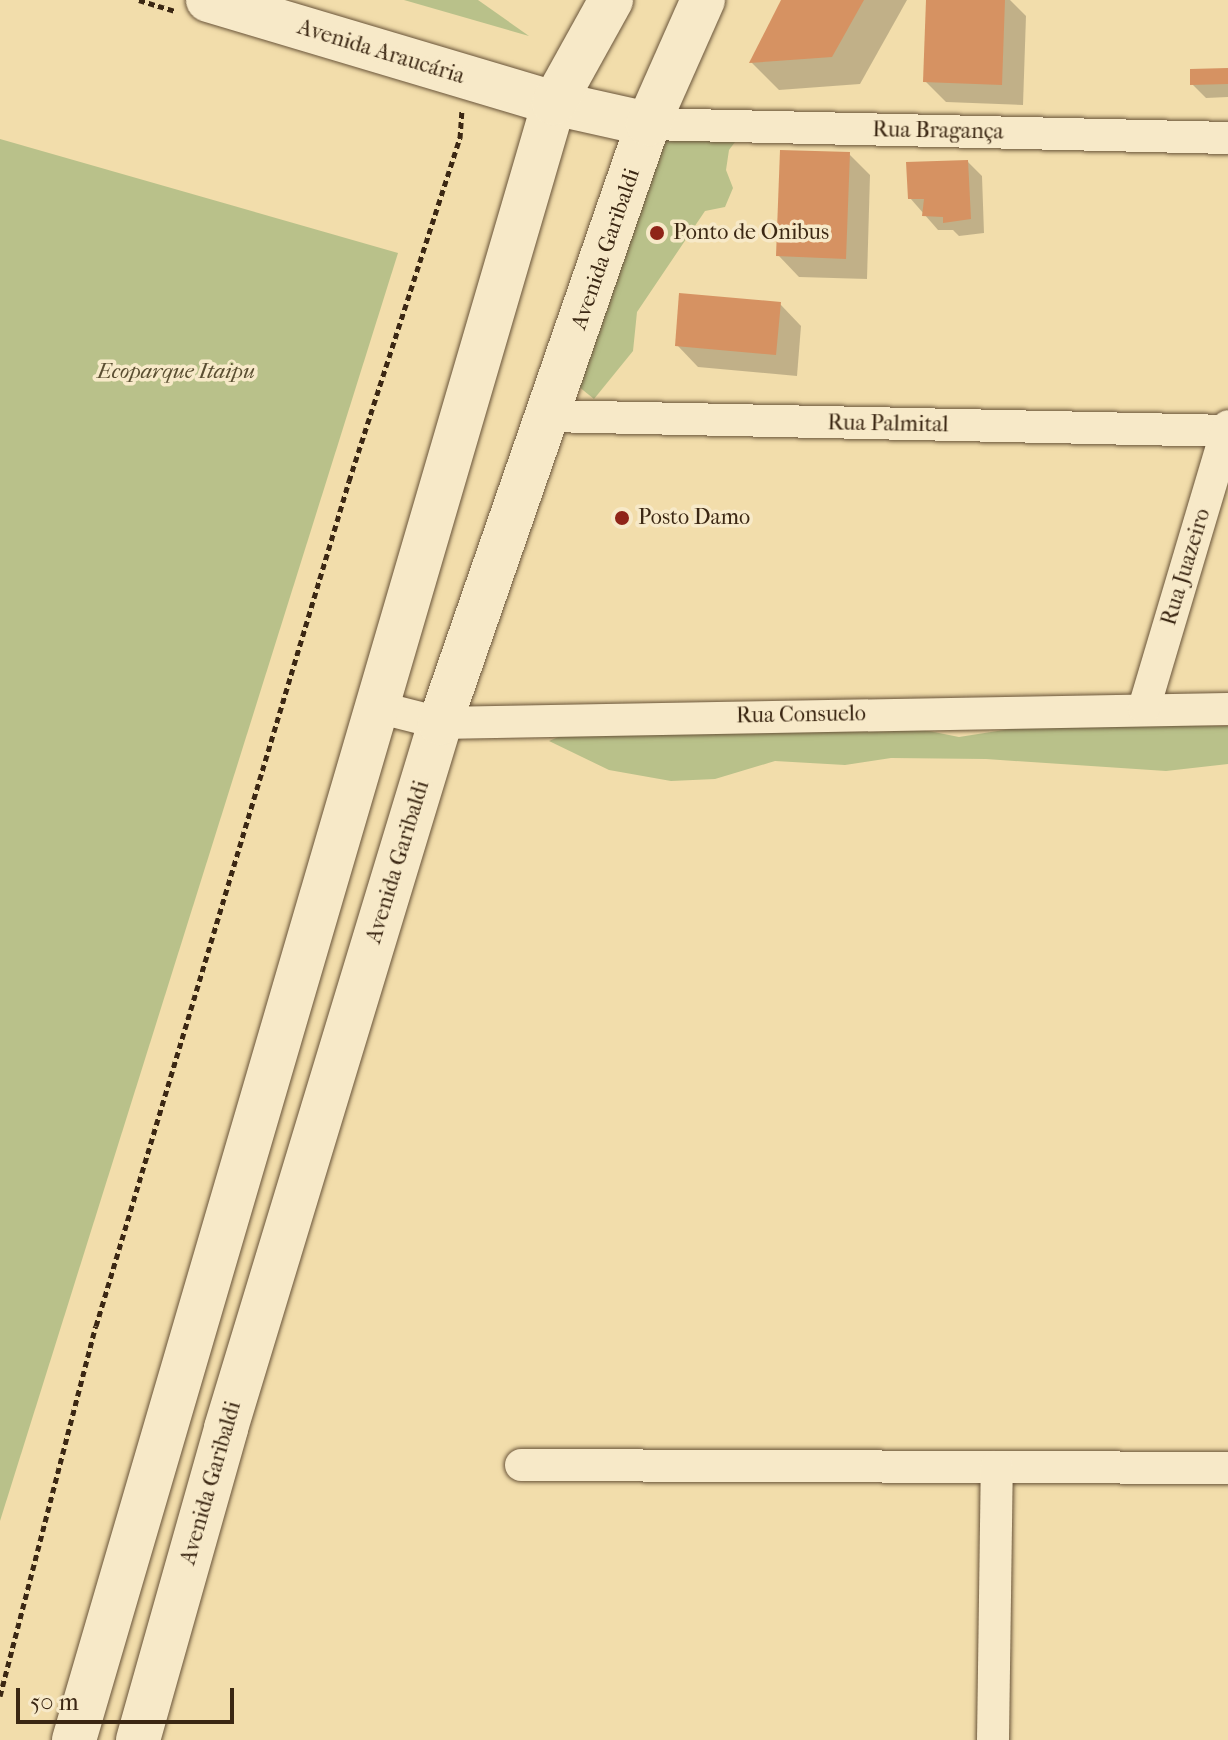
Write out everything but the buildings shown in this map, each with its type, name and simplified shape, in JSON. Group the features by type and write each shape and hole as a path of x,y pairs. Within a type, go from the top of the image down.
{"main road":[{"path":"74,1740 554,103 611,0"},
{"name":"Avenida Garibaldi","path":"138,1740 211,1481 440,723 648,124 703,0"},
{"name":"Avenida Araucária","path":"195,6 554,103 648,124"},
{"path":"155,1463 211,1481"}],"street":[{"name":"Rua Bragança","path":"648,124 1228,138"},
{"name":"Rua Palmital","path":"548,416 1227,429"},
{"name":"Rua Juazeiro","path":"1144,708 1227,429"},
{"name":"Rua Consuelo","path":"377,707 440,723 1144,708 1228,709"},
{"path":"521,1465 1228,1468"},
{"path":"993,1740 997,1467"}],"path":[{"path":"139,0 195,6"},
{"path":"0,1696 96,1326 349,481 460,138 461,103"}],"green space":[{"path":"404,0 478,0 529,36"},
{"path":"663,132 741,134 729,150 726,170 733,188 725,207 705,211 637,312 633,351 594,399 578,386"},
{"name":"Ecoparque Itaipu","path":"0,139 398,253 0,1521"},
{"path":"1029,726 1228,726 1228,764 1166,771 986,759 891,758 845,765 775,761 715,779 671,781 609,770 549,741 581,727 919,729 959,737"}],"place":[{"name":"Ponto de Onibus","path":"657,233"},
{"name":"Posto Damo","path":"622,518"}]}
